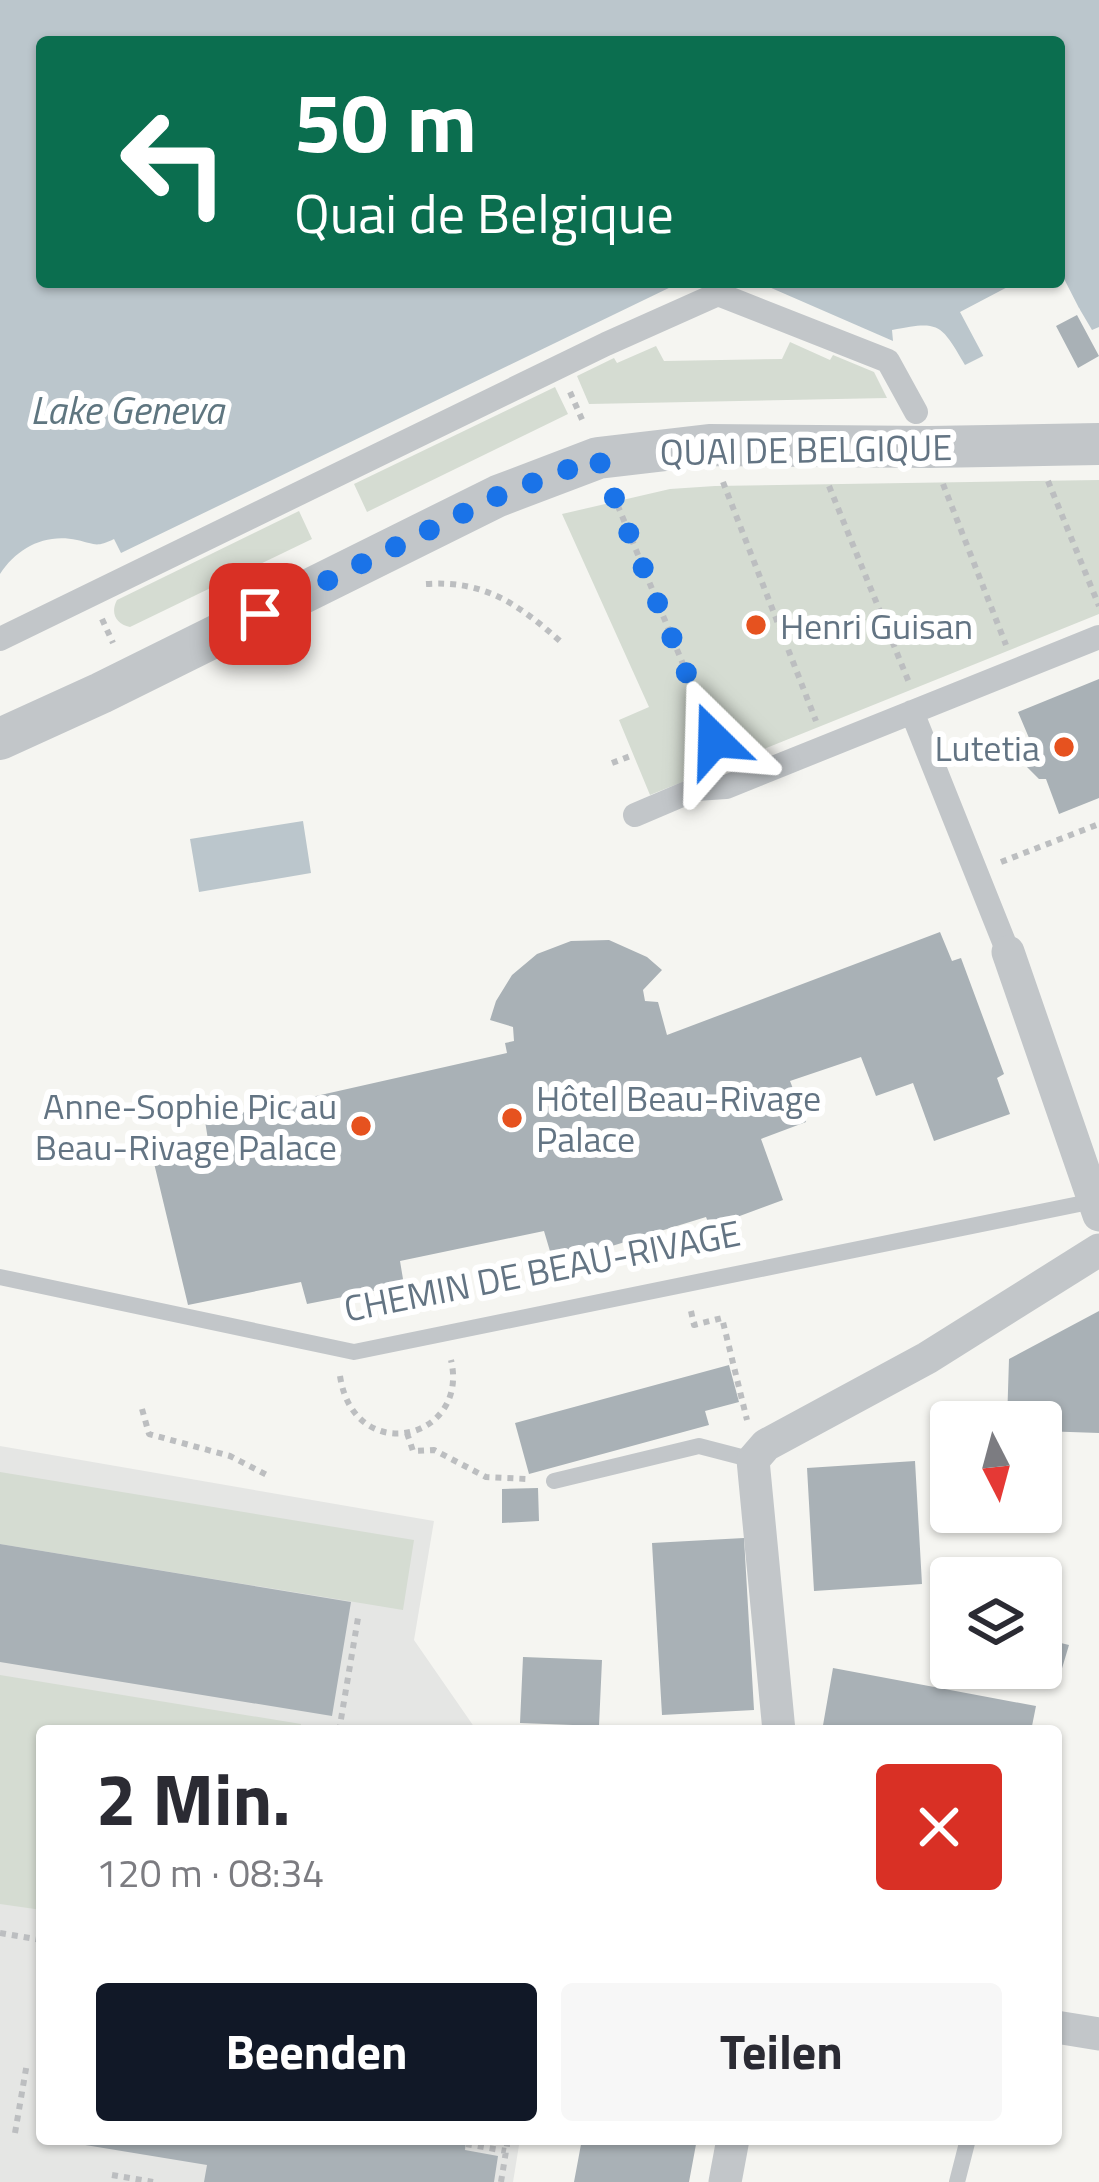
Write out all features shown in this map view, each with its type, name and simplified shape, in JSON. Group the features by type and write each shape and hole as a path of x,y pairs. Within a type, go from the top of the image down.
{"street":[{"name":"QUAI DE BELGIQUE","path":"0,639 718,294 888,361 916,412"},
{"name":"QUAI DE BELGIQUE","path":"0,739 498,496 598,458 709,445 1099,444"},
{"path":"634,814 696,789 726,788 1099,637"},
{"path":"912,712 1008,952 1097,1205"},
{"path":"777,1725 753,1460 766,1445 927,1358 1099,1250"},
{"path":"1062,2028 1099,2034"},
{"path":"725,2182 732,2145"}],"lane":[{"name":"CHEMIN DE BEAU-RIVAGE","path":"0,1277 354,1352 1097,1205"},
{"path":"554,1481 699,1446 753,1460"},
{"path":"956,2182 966,2145"}],"path":[{"path":"598,458 714,740"},
{"path":"940,476 998,626"},
{"path":"1046,476 1099,606"},
{"path":"825,477 902,665"},
{"path":"722,479 808,702"},
{"path":"426,584 451,582 491,592 526,610 560,641"},
{"path":"612,763 634,755"},
{"path":"976,872 1099,824"},
{"path":"686,1284 694,1325 722,1318 744,1404"},
{"path":"340,1375 352,1413 387,1433 407,1433 426,1426 442,1412 454,1374 449,1355"},
{"path":"142,1409 149,1434 230,1456 267,1475"},
{"path":"407,1433 413,1451 434,1450 486,1477 554,1481"},
{"path":"340,1725 358,1618"},
{"path":"0,1933 36,1939"},
{"path":"15,2133 27,2063"},
{"path":"501,2182 507,2145"},
{"path":"112,2175 153,2182"}],"shaded area":[{"path":"790,342 874,372 887,398 589,404 577,376 614,358 617,363 656,346 664,361 782,359"},
{"path":"555,387 568,414 367,512 354,484"},
{"path":"1099,480 1099,614 650,795 619,720 649,707 562,514 670,489 715,486"},
{"path":"299,511 312,539 130,627 116,617 117,600"},
{"path":"0,1446 434,1521 414,1640 473,1725 36,1725 36,2145 519,2145 513,2182 0,2182"},
{"path":"0,1472 414,1540 403,1610 0,1544"},
{"path":"0,1675 301,1724 36,1725 36,1909 0,1904"}],"water":[{"name":"Lake Geneva","path":"0,0 1099,0 1099,327 1092,330 1079,308 965,365 938,328 920,325 892,330 893,341 771,288 1065,288 1065,36 36,36 36,288 669,288 121,553 114,539 96,544 54,539 23,550 0,574"},
{"path":"303,821 311,873 199,892 190,839"}],"pier":[{"path":"1065,281 1080,310 985,359 960,312 1006,288 1065,288"}],"building":[{"path":"1077,315 1099,356 1078,368 1056,326"},
{"name":"Lutetia","path":"1099,679 1099,798 1059,814 1046,779 1039,779 1027,767 1025,757 1032,745 1018,712"},
{"name":"Hôtel Beau-Rivage Palace","path":"940,932 952,961 961,958 1004,1074 997,1078 1010,1114 934,1141 913,1083 876,1096 861,1057 790,1081 806,1122 761,1139 783,1200 710,1227 706,1217 560,1262 558,1256 552,1258 544,1231 400,1261 404,1285 307,1304 301,1282 188,1305 153,1159 209,1146 205,1121 507,1053 505,1043 514,1041 513,1027 490,1020 512,975 537,954 571,941 609,940 647,957 662,970 643,990 645,1001 658,1002 667,1035"},
{"path":"1099,1311 1099,1433 1062,1432 1062,1401 1008,1401 1009,1359"},
{"path":"729,1365 739,1402 705,1411 709,1425 529,1474 515,1423"},
{"path":"915,1461 922,1584 814,1591 807,1468"},
{"path":"538,1488 539,1521 502,1523 502,1489"},
{"path":"744,1538 754,1710 662,1715 652,1543"},
{"path":"0,1544 351,1602 332,1716 0,1662"},
{"path":"523,1657 602,1660 599,1725 520,1723"},
{"path":"833,1668 1036,1706 1032,1725 823,1725"},
{"path":"85,2145 466,2145 465,2150 498,2156 494,2182 204,2182 207,2165"},
{"path":"581,2145 696,2145 689,2182 574,2182"}],"place":[{"name":"Henri Guisan","path":"756,625"},
{"name":"Lutetia","path":"1064,747"},
{"name":"Hôtel Beau-Rivage Palace","path":"512,1118"},
{"name":"Anne-Sophie Pic au Beau-Rivage Palace","path":"361,1126"}],"route":[{"path":"260,614 498,496 598,458 714,740"}]}
